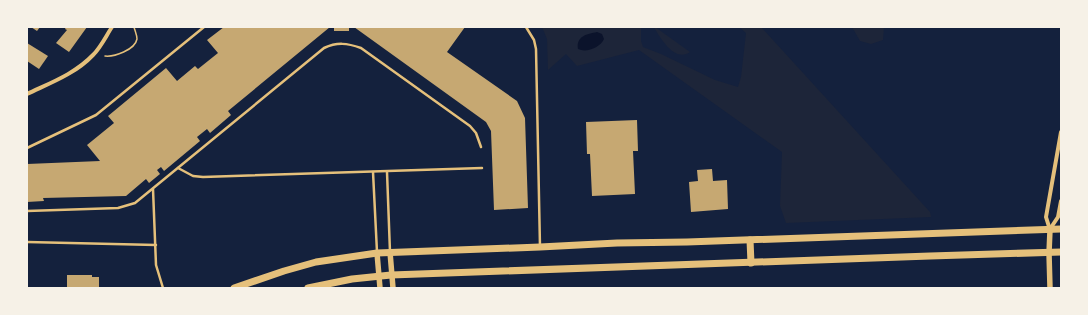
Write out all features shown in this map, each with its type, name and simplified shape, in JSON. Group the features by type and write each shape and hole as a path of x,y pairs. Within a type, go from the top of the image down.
{"main road":[{"path":"234,288 316,262 390,252 617,243 1061,229"},
{"path":"750,240 751,263"},
{"path":"308,288 352,279 391,275 1061,252"}],"street":[{"path":"27,94 62,78 87,61 99,48 112,27"},
{"path":"1050,288 1050,230 1046,217 1061,132"},
{"path":"1050,230 1058,217 1061,201"},
{"path":"390,252 392,288"},
{"path":"377,253 380,288"}],"lane":[{"path":"27,148 96,115 204,27"},
{"path":"526,27 534,40 536,49 540,247"},
{"path":"27,211 118,208 135,203 324,48 340,43 350,44 361,48 470,126 476,133 481,147"},
{"path":"178,168 192,176 204,177 482,168"},
{"path":"373,172 377,253"},
{"path":"387,172 390,252"},
{"path":"153,188 156,266 163,288"},
{"path":"27,242 156,245"}],"path":[{"path":"105,56 124,52 134,44 137,38 134,27"}],"shaded area":[{"path":"542,27 641,27 641,41 643,47 715,80 738,87 741,77 746,33 739,27 761,27 930,212 931,217 786,223 780,206 782,152 639,50 577,66 566,54 548,70 547,39"},
{"path":"654,27 690,52 684,55 674,52 664,43"},
{"path":"852,27 884,27 883,40 871,44 860,41"},
{"path":"597,32 602,34 604,39 599,45 589,50 578,49 580,38"}],"building":[{"path":"31,27 40,27 37,31"},
{"path":"66,27 87,27 69,52 56,43 67,30 65,29"},
{"path":"224,27 330,27 228,111 231,115 210,133 207,129 197,137 200,141 164,171 161,167 157,170 160,174 149,183 146,179 126,196 43,198 44,201 27,202 27,164 100,161 87,145 114,123 108,116 166,68 177,81 195,66 198,69 218,53 207,40"},
{"path":"334,27 349,27 349,31 334,31"},
{"path":"354,27 465,27 447,52 517,101 525,118 528,208 494,210 491,131 486,122"},
{"path":"27,43 48,56 39,69 27,61"},
{"path":"637,120 638,151 633,151 635,194 592,196 590,154 587,154 586,122"},
{"path":"712,169 713,181 727,180 728,209 691,212 689,182 698,181 697,170"},
{"path":"67,275 92,275 92,277 99,277 99,288 67,288"}]}
